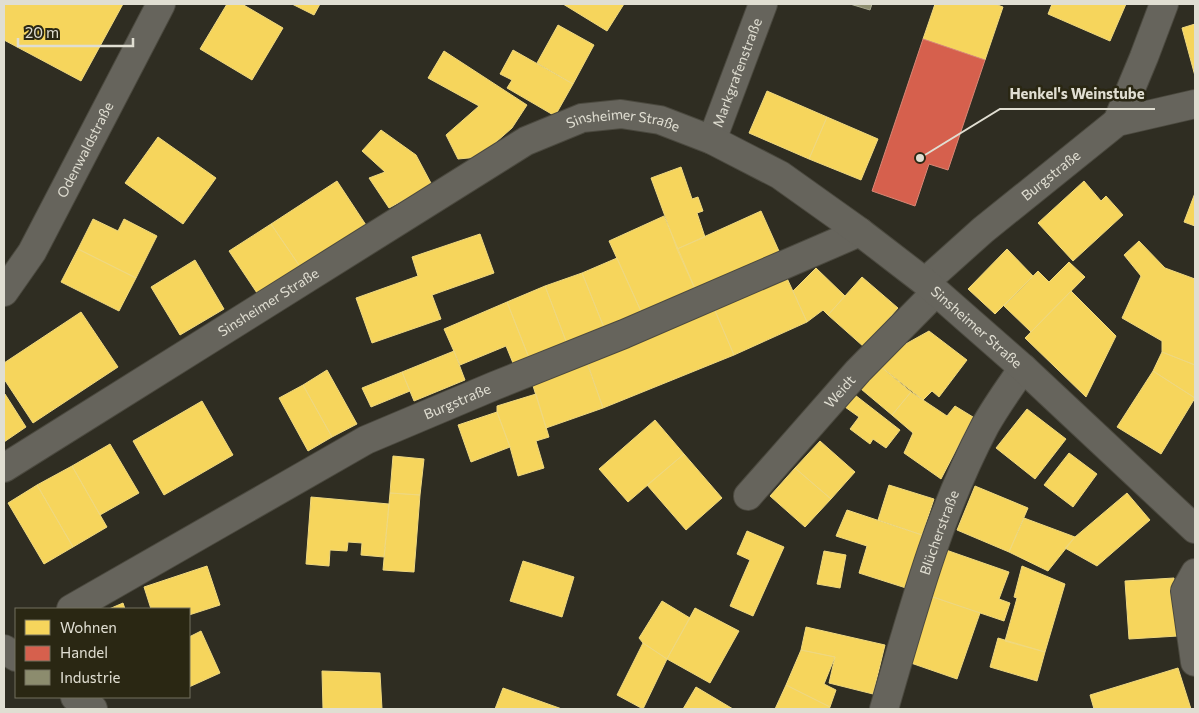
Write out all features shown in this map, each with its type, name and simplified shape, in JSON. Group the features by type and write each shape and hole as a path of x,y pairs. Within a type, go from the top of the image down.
{"street":[{"name":"Odenwaldstraße","path":"4,292 32,252 161,4"},
{"name":"Markgrafenstraße","path":"712,140 764,4"},
{"path":"1117,122 1164,4"},
{"name":"Burgstraße","path":"930,287 991,224 1117,122 1195,104"},
{"name":"Sinsheimer Straße","path":"4,468 526,141 582,118 621,114 660,120 712,140 780,175 860,232 930,287 1022,368 1195,529"},
{"name":"Burgstraße","path":"74,608 366,440 624,334 860,232"},
{"name":"Weidt","path":"748,496 930,287"},
{"name":"Blücherstraße","path":"884,709 936,538 960,477 986,425 1022,368"},
{"path":"1195,573 1185,591 1195,662"},
{"path":"15,642 4,648 15,656"},
{"path":"76,698 93,709"}],"building: Wohnen":[{"path":"4,4 123,4 81,81 4,40"},
{"path":"227,4 242,4 283,28 252,80 200,49"},
{"path":"292,4 320,4 314,15"},
{"path":"563,4 624,4 607,31"},
{"path":"935,4 995,4 1003,7 985,60 923,39"},
{"path":"1052,4 1126,4 1110,41 1048,14"},
{"path":"1195,24 1195,76 1182,28"},
{"path":"558,25 594,45 573,84 537,63"},
{"path":"513,50 573,84 555,116 507,88 512,80 500,74"},
{"path":"444,51 527,105 512,128 479,157 458,159 446,135 479,106 428,78"},
{"path":"767,91 827,117 809,159 749,133"},
{"path":"827,117 878,139 861,180 809,159"},
{"path":"381,130 416,155 432,185 389,208 369,178 385,172 362,151"},
{"path":"158,137 216,178 183,224 125,183"},
{"path":"681,167 692,199 698,197 703,211 697,213 705,237 677,249 651,178"},
{"path":"337,181 366,225 301,268 271,224"},
{"path":"1084,181 1101,201 1106,196 1123,215 1073,261 1038,223"},
{"path":"1195,193 1195,226 1184,222"},
{"path":"761,211 783,260 699,298 677,249"},
{"path":"664,216 699,298 645,320 609,241"},
{"path":"93,219 118,231 124,219 157,236 136,278 78,249"},
{"path":"271,224 301,268 259,296 229,251"},
{"path":"480,234 494,273 432,295 441,319 372,343 356,298 418,276 412,257"},
{"path":"1139,241 1165,268 1195,279 1195,365 1162,352 1162,341 1122,318 1141,276 1124,255"},
{"path":"78,249 136,278 119,311 61,282"},
{"path":"1007,249 1033,276 995,314 968,289"},
{"path":"617,258 645,320 607,335 582,273"},
{"path":"195,260 224,309 180,335 151,287"},
{"path":"1069,262 1085,277 1031,332 1004,306 1038,271 1049,282"},
{"path":"816,268 845,296 828,315 823,310 807,322 793,291"},
{"path":"582,273 607,335 569,349 545,286"},
{"path":"786,276 807,322 734,355 713,306"},
{"path":"862,277 898,308 864,347 828,315"},
{"path":"545,286 569,349 531,363 507,302"},
{"path":"1071,291 1116,336 1086,397 1025,338"},
{"path":"507,302 531,363 515,368 506,346 460,365 444,329"},
{"path":"713,306 734,355 603,408 587,362"},
{"path":"81,312 118,367 33,423 4,379 4,363"},
{"path":"929,331 967,360 939,397 932,391 923,400 880,366 902,346"},
{"path":"454,351 465,380 414,401 402,372"},
{"path":"1162,352 1195,365 1195,398 1153,371"},
{"path":"585,357 603,408 546,428 530,376"},
{"path":"880,366 911,392 892,415 861,389"},
{"path":"327,370 357,424 332,437 303,385"},
{"path":"1153,371 1195,398 1161,454 1117,427"},
{"path":"402,372 410,391 371,407 362,388"},
{"path":"303,385 332,437 308,451 279,398"},
{"path":"911,392 947,416 955,406 973,417 941,479 904,453 913,433 892,415"},
{"path":"536,394 549,437 536,441 544,468 518,476 497,412 497,406"},
{"path":"4,395 26,427 4,442"},
{"path":"855,395 900,430 886,448 873,439 870,444 850,429 859,417 845,407"},
{"path":"202,401 233,455 164,495 133,441"},
{"path":"1027,409 1066,439 1035,479 996,448"},
{"path":"497,412 510,447 471,462 458,425"},
{"path":"655,420 684,454 628,502 599,469"},
{"path":"820,441 855,472 831,499 795,468"},
{"path":"110,444 139,493 100,515 72,466"},
{"path":"1069,453 1097,474 1073,507 1044,485"},
{"path":"684,454 722,498 686,530 647,485"},
{"path":"393,456 424,459 420,495 390,493"},
{"path":"72,466 107,527 73,547 37,485"},
{"path":"795,468 831,499 805,527 770,496"},
{"path":"37,485 73,547 44,564 8,503"},
{"path":"889,485 934,499 922,535 878,520"},
{"path":"975,486 1028,508 1009,552 957,530"},
{"path":"390,493 420,495 414,572 383,570"},
{"path":"1127,493 1150,520 1097,566 1065,548 1075,537"},
{"path":"311,497 389,504 384,557 361,555 362,543 348,542 347,551 330,550 329,566 306,564"},
{"path":"847,510 922,535 906,588 859,573 867,546 836,536"},
{"path":"1024,518 1075,537 1048,571 1009,552"},
{"path":"747,531 784,547 753,616 730,606 750,560 737,554"},
{"path":"946,550 1009,572 999,599 1010,603 1004,621 930,596"},
{"path":"824,551 846,555 840,588 817,584"},
{"path":"523,561 574,577 562,617 510,601"},
{"path":"207,566 220,605 190,615 190,608 151,608 144,587"},
{"path":"1022,566 1065,584 1045,652 1005,641 1017,598 1014,597"},
{"path":"1174,578 1178,636 1129,639 1125,581"},
{"path":"930,596 980,613 957,679 908,662"},
{"path":"662,601 690,618 667,659 643,643 639,638"},
{"path":"123,603 125,608 111,608"},
{"path":"695,608 739,631 710,683 667,659"},
{"path":"806,627 885,645 873,694 829,683 835,657 801,650"},
{"path":"201,631 220,673 190,687 190,636"},
{"path":"998,638 1045,652 1037,681 990,667"},
{"path":"643,643 667,659 643,709 617,695"},
{"path":"801,650 835,657 824,684 836,690 830,707 786,685"},
{"path":"1178,668 1191,709 1094,709 1090,695"},
{"path":"322,671 380,673 382,709 323,709"},
{"path":"786,685 830,707 829,709 775,709"},
{"path":"696,687 733,709 683,709"},
{"path":"503,688 562,709 495,709"}],"building: Handel":[{"path":"923,39 985,60 948,170 929,164 915,206 872,191"}],"building: Industrie":[{"path":"850,4 872,4 870,10"}],"place":[{"name":"Henkel's Weinstube","path":"920,158"}]}
